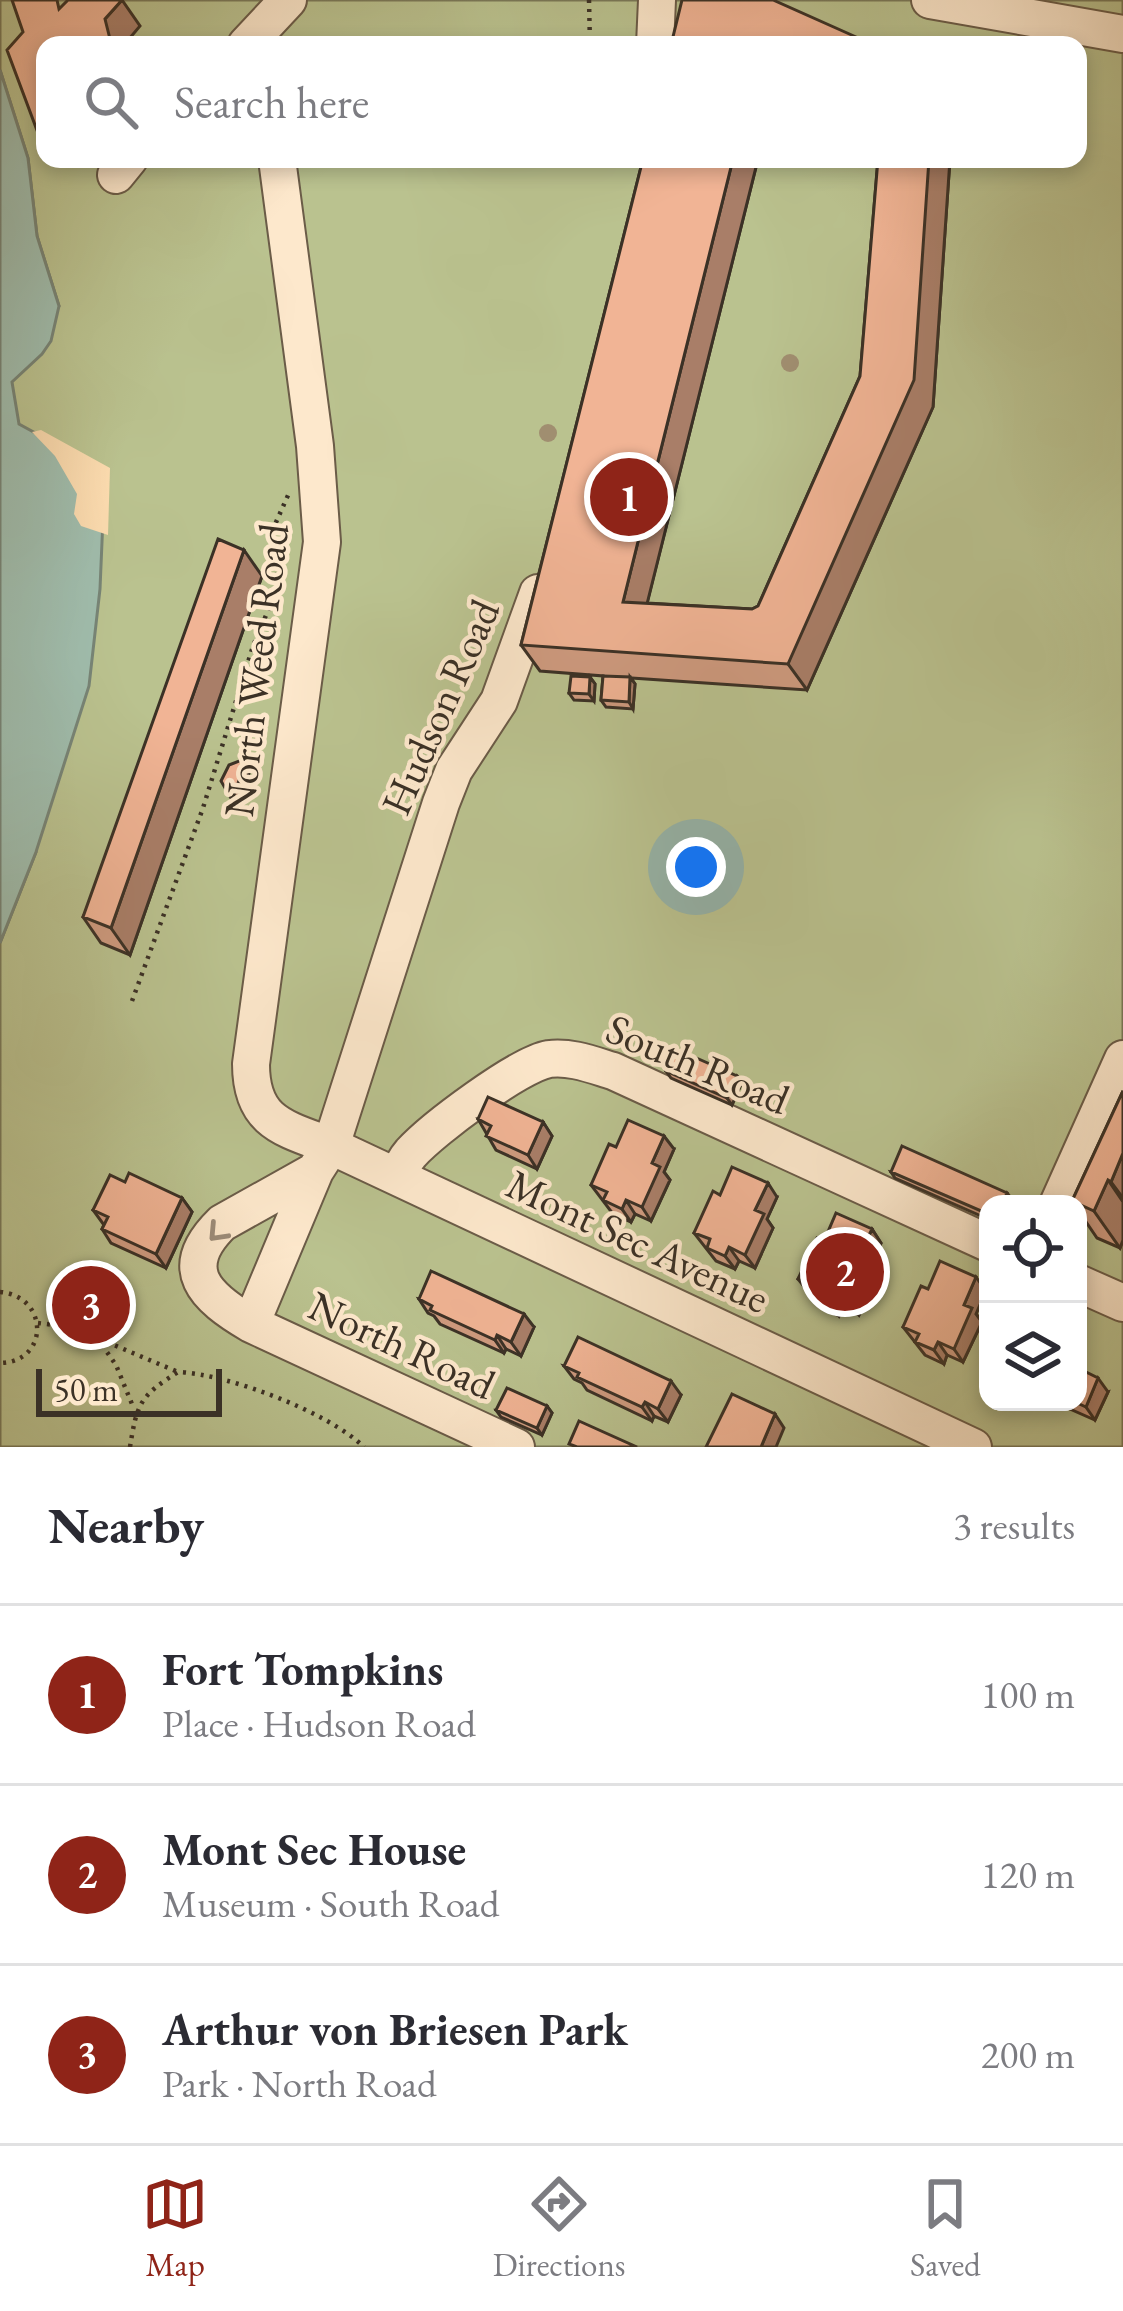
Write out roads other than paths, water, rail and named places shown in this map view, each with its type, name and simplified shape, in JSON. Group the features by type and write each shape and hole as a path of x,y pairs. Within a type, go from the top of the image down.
{"street":[{"path":"260,36 288,0"},
{"path":"655,36 657,0"},
{"path":"930,0 1123,34"},
{"name":"North Weed Road","path":"278,168 316,446 322,542 251,1080 263,1113 323,1159"},
{"name":"Hudson Road","path":"251,1324 323,1159 441,803 454,770 499,701 548,559"},
{"name":"South Road","path":"398,1178 414,1150 504,1081 550,1059 574,1060 613,1071 979,1239"},
{"path":"1062,1195 1123,1059"},
{"name":"Mont Sec Avenue","path":"323,1159 398,1178 973,1447"},
{"name":"North Road","path":"323,1159 222,1223 200,1254 198,1275 204,1288 213,1300 251,1324 516,1447"},
{"path":"1087,1287 1123,1303"}],"place":[{"name":"Fort Tompkins","path":"629,497"},
{"name":"Mont Sec House","path":"845,1272"},
{"name":"Arthur von Briesen Park","path":"91,1305"}]}
